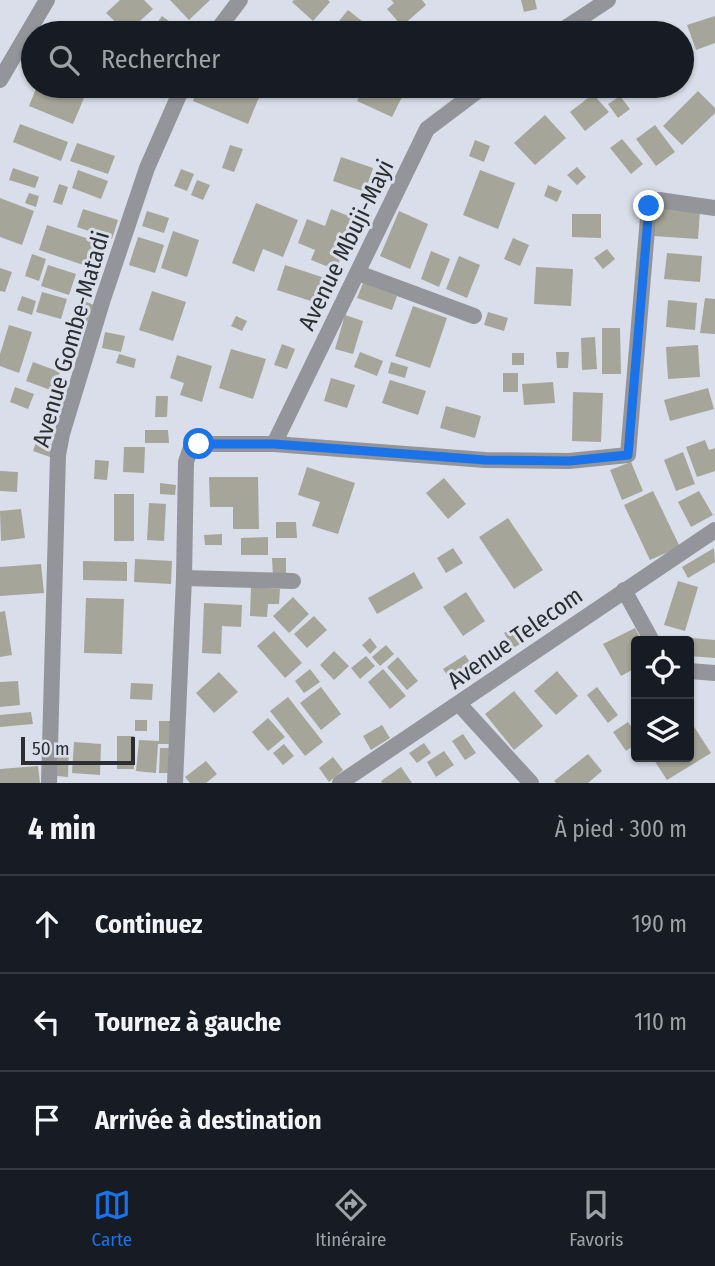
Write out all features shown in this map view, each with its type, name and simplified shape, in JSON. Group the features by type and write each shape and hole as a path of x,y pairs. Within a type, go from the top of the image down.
{"street":[{"path":"35,21 47,0"},
{"path":"224,21 240,0"},
{"path":"576,21 608,0"},
{"path":"0,80 21,44"},
{"name":"Avenue Gombe-Matadi","path":"49,783 58,455 103,299 146,168 178,98"},
{"name":"Avenue Mbuji-Mayi","path":"274,444 427,129 467,98"},
{"path":"175,783 186,461 190,450 199,444 274,444 485,460 569,461 628,455 649,206 653,201 659,201 715,208"},
{"path":"358,273 474,316"},
{"name":"Avenue Telecom","path":"340,783 715,530"},
{"path":"184,578 293,581"},
{"path":"624,590 649,636"},
{"path":"694,671 715,673"},
{"path":"459,704 531,783"}],"building":[{"path":"120,0 144,0 153,9 140,21 114,21 106,13"},
{"path":"170,0 210,0 189,20"},
{"path":"391,0 422,0 426,5 408,21 398,21 387,9 394,3"},
{"path":"521,0 535,0 537,9 524,12"},
{"path":"292,2 330,2 313,21"},
{"path":"348,10 362,21 339,21"},
{"path":"715,16 715,43 696,50 694,23"},
{"path":"698,91 715,108 715,113 682,145 663,126 694,98"},
{"path":"32,98 84,98 73,124 29,106"},
{"path":"194,98 259,98 248,124 193,101"},
{"path":"358,98 402,98 392,117 357,101"},
{"path":"588,98 597,98 609,112 585,131 570,112"},
{"path":"622,98 630,109 618,118 608,104"},
{"path":"545,115 566,138 535,165 514,143"},
{"path":"20,124 68,142 61,161 13,142"},
{"path":"655,125 675,152 656,166 636,139"},
{"path":"622,139 643,164 631,174 610,148"},
{"path":"475,140 490,146 484,162 469,156"},
{"path":"77,143 115,156 108,174 70,161"},
{"path":"230,145 243,149 234,172 222,168"},
{"path":"341,157 373,168 365,192 333,181"},
{"path":"577,167 586,177 577,185 567,175"},
{"path":"13,168 39,177 35,188 9,180"},
{"path":"181,169 194,174 187,191 174,186"},
{"path":"78,170 108,181 101,199 72,188"},
{"path":"480,170 515,183 498,229 463,215"},
{"path":"197,180 210,185 203,200 191,195"},
{"path":"59,184 68,187 62,205 53,202"},
{"path":"548,185 562,191 557,202 544,196"},
{"path":"29,193 39,196 36,207 25,203"},
{"path":"0,198 34,211 22,245 0,237"},
{"path":"256,203 298,220 283,257 263,249 254,272 232,263"},
{"path":"656,208 700,211 698,239 653,236"},
{"path":"83,209 118,220 112,239 77,227"},
{"path":"331,209 356,219 336,270 311,260 315,250 298,243 307,219 325,226"},
{"path":"147,211 169,218 164,233 142,226"},
{"path":"399,211 428,224 410,269 380,256"},
{"path":"572,214 601,214 601,238 572,237"},
{"path":"47,225 98,242 89,267 39,250"},
{"path":"173,231 199,240 187,277 161,268"},
{"path":"138,237 164,245 155,273 129,265"},
{"path":"513,238 529,245 520,266 504,259"},
{"path":"607,249 615,259 603,269 594,258"},
{"path":"431,251 450,259 439,287 421,279"},
{"path":"667,253 702,256 700,282 664,279"},
{"path":"32,254 46,259 39,281 25,276"},
{"path":"459,256 480,265 467,298 446,289"},
{"path":"48,265 76,274 69,295 41,286"},
{"path":"285,265 334,281 326,306 277,290"},
{"path":"536,267 573,269 571,306 534,304"},
{"path":"0,268 12,272 5,292 0,291"},
{"path":"363,283 397,296 392,310 357,298"},
{"path":"152,291 186,302 173,341 139,330"},
{"path":"42,292 67,299 61,319 36,312"},
{"path":"22,296 36,301 32,315 17,310"},
{"path":"705,298 715,299 715,334 700,333"},
{"path":"81,300 94,305 86,326 72,321"},
{"path":"668,300 697,303 695,330 666,327"},
{"path":"413,306 447,318 430,368 395,356"},
{"path":"488,312 508,318 504,331 484,325"},
{"path":"345,315 363,321 353,354 335,349"},
{"path":"236,316 247,321 242,331 231,326"},
{"path":"9,325 32,332 19,373 0,366 0,354"},
{"path":"602,328 620,328 621,374 602,374"},
{"path":"105,332 125,336 121,352 102,348"},
{"path":"595,337 597,369 582,370 581,338"},
{"path":"282,344 295,349 287,369 274,365"},
{"path":"698,345 700,377 668,379 666,347"},
{"path":"231,349 266,359 253,399 219,388"},
{"path":"360,352 383,361 377,376 354,367"},
{"path":"556,352 569,352 568,368 557,368"},
{"path":"512,353 524,353 524,365 512,365"},
{"path":"119,354 136,359 134,368 116,363"},
{"path":"177,355 212,366 202,402 180,395 184,383 170,378"},
{"path":"33,362 60,372 53,391 26,381"},
{"path":"391,362 408,367 405,378 388,373"},
{"path":"503,373 518,373 518,392 503,392"},
{"path":"331,378 355,385 347,408 324,401"},
{"path":"390,380 426,391 418,415 382,403"},
{"path":"553,382 555,403 524,405 522,384"},
{"path":"15,387 34,394 28,409 10,402"},
{"path":"708,388 714,409 670,421 664,400"},
{"path":"573,392 603,393 601,442 572,441"},
{"path":"156,396 168,396 167,417 155,417"},
{"path":"446,406 481,416 475,438 440,428"},
{"path":"145,430 168,430 169,443 145,443"},
{"path":"37,439 54,445 50,457 33,451"},
{"path":"705,440 709,450 715,448 715,471 697,477 686,447"},
{"path":"124,447 145,447 144,473 123,472"},
{"path":"683,452 695,484 676,491 664,460"},
{"path":"95,460 109,461 107,480 94,479"},
{"path":"631,462 643,491 622,500 610,470"},
{"path":"307,467 355,483 338,534 312,526 320,502 298,495"},
{"path":"0,471 18,472 17,492 0,491"},
{"path":"209,477 258,477 259,529 233,529 233,507 210,507"},
{"path":"444,478 466,504 448,519 426,493"},
{"path":"160,483 176,485 175,495 160,494"},
{"path":"653,491 680,547 650,560 624,505"},
{"path":"699,491 713,515 691,527 678,502"},
{"path":"114,494 134,494 134,541 114,541"},
{"path":"149,503 166,504 164,541 147,540"},
{"path":"21,509 25,538 1,541 0,511"},
{"path":"508,518 543,570 514,589 479,537"},
{"path":"276,522 296,522 297,538 276,538"},
{"path":"222,534 222,545 205,545 204,535"},
{"path":"268,537 268,555 241,555 241,538"},
{"path":"453,548 463,563 446,573 437,558"},
{"path":"714,548 715,562 688,578 682,567"},
{"path":"272,558 286,558 286,577 273,577"},
{"path":"135,559 172,561 171,584 134,582"},
{"path":"83,561 127,562 127,581 83,580"},
{"path":"41,564 44,593 0,596 0,567"},
{"path":"414,572 423,588 377,614 368,598"},
{"path":"678,581 698,587 685,631 664,625"},
{"path":"251,587 280,589 279,604 268,604 267,617 250,616"},
{"path":"466,592 485,621 463,636 443,607"},
{"path":"293,597 309,614 289,633 273,616"},
{"path":"86,598 124,599 122,654 84,653"},
{"path":"204,603 242,605 241,627 222,626 221,654 202,653"},
{"path":"5,611 12,655 0,657 0,612"},
{"path":"314,616 327,630 307,648 294,634"},
{"path":"514,628 522,643 513,648 504,633"},
{"path":"635,628 639,636 631,636 631,671 621,676 603,644"},
{"path":"274,631 302,663 285,678 257,646"},
{"path":"370,638 377,647 370,654 362,645"},
{"path":"694,638 715,640 715,658 694,656"},
{"path":"386,645 394,654 380,666 372,657"},
{"path":"334,651 349,666 334,680 320,665"},
{"path":"465,655 476,671 454,685 443,669"},
{"path":"366,656 375,666 360,679 351,668"},
{"path":"398,657 418,681 407,690 387,667"},
{"path":"310,669 320,682 304,693 295,681"},
{"path":"383,669 406,696 390,709 368,682"},
{"path":"557,671 578,696 556,715 534,691"},
{"path":"219,672 238,692 214,713 196,693"},
{"path":"18,681 20,705 0,707 0,682"},
{"path":"131,683 153,684 152,700 130,699"},
{"path":"321,687 341,714 321,730 300,703"},
{"path":"597,687 618,715 608,723 587,695"},
{"path":"514,691 543,726 514,750 485,714"},
{"path":"288,697 323,742 305,756 270,711"},
{"path":"31,712 33,724 0,727 0,715"},
{"path":"268,718 285,737 268,751 252,732"},
{"path":"135,720 147,720 147,731 135,731"},
{"path":"159,721 171,721 171,744 158,744 156,773 136,771 139,740 159,741"},
{"path":"628,722 631,726 631,748 626,751 613,732"},
{"path":"382,725 390,738 371,750 363,736"},
{"path":"694,727 711,753 667,780 655,762 694,762"},
{"path":"463,734 476,753 465,760 452,741"},
{"path":"117,736 134,736 134,769 117,769"},
{"path":"74,742 101,744 100,775 72,773"},
{"path":"424,743 431,753 417,763 409,753"},
{"path":"284,744 294,756 283,765 273,753"},
{"path":"58,747 69,747 68,777 57,776"},
{"path":"160,748 169,748 168,773 159,773"},
{"path":"444,751 454,765 436,777 427,762"},
{"path":"588,754 602,771 588,783 554,781"},
{"path":"333,757 343,770 329,782 319,768"},
{"path":"206,761 217,774 206,783 190,783 185,777"},
{"path":"38,766 40,783 0,783 0,769"},
{"path":"401,767 412,783 382,783 381,781"}],"route":[{"path":"199,444 274,444 485,460 569,461 628,455 649,206"}]}
